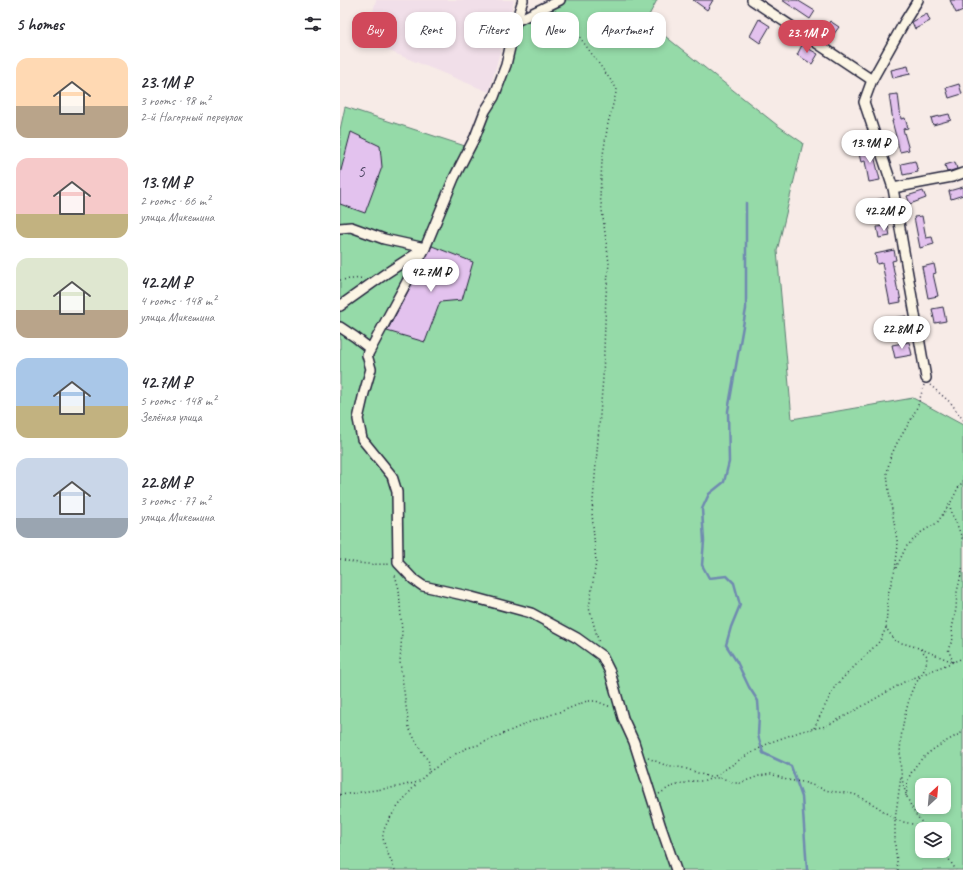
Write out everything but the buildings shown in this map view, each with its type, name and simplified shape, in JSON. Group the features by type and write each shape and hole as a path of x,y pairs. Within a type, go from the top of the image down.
{"street":[{"path":"519,12 523,0"},
{"path":"523,18 560,0"},
{"path":"752,0 872,80"},
{"path":"918,0 872,80 864,102 893,188 926,378"},
{"path":"367,355 425,248 454,178 475,137 485,111 494,97 506,65 510,48"},
{"path":"893,188 952,177 963,173"},
{"path":"340,228 351,227 384,239 425,248"},
{"path":"340,306 425,248"},
{"path":"340,327 369,348 367,355 371,369 358,419 362,438 392,476 397,492 398,563 412,579 423,586 472,597 531,613 577,638 602,656 610,672 623,718 634,742 676,870"}],"path":[{"path":"549,5 576,32 617,89 608,123 602,161 600,194 609,263 606,295 604,378 592,513 596,562 589,608 602,656"},
{"path":"340,280 364,278"},
{"path":"926,378 927,382 951,403 963,420"},
{"path":"813,729 835,686 880,641 886,628 888,594 895,570 898,546 887,473 890,458 918,405 926,378"},
{"path":"895,570 906,547 920,533 937,522 950,504 963,481"},
{"path":"950,504 950,513 956,522 963,542"},
{"path":"340,559 354,563 368,564 398,563 395,575 399,589 402,632 400,662 409,728 429,762 428,773"},
{"path":"952,662 948,649 953,639 952,629 956,609 957,592 963,566"},
{"path":"886,628 895,641 919,648 952,662"},
{"path":"898,870 894,846 901,774 900,748 903,724 911,693 925,667 927,656 919,648"},
{"path":"652,798 670,787 692,782 705,781 712,778 744,757 771,742 826,726 904,682 963,658"},
{"path":"395,870 383,838 383,830 388,821 418,782 428,773 467,748 478,745 530,722 588,701 596,701 613,708"},
{"path":"906,798 908,781 914,768 926,754 963,732"},
{"path":"648,758 665,765 684,768 712,778 722,778 734,783 740,783 759,776 771,774 787,780 803,782 829,791 854,794 878,807 896,820 915,825"},
{"path":"901,774 906,798 921,822"},
{"path":"340,795 397,787 418,782"},
{"path":"949,858 956,870"}],"shaded area":[{"path":"376,0 514,0 511,12 464,12 464,48 501,48 489,92 382,48 397,48 397,12 373,12"}],"green space":[{"path":"560,0 657,0 651,12 587,12 587,48 666,48 666,37 777,125 803,143 777,251 792,419 913,398 963,425 963,870 340,870 340,130 345,107 465,146 494,97 508,48 523,48 523,18 531,14 531,48 579,48 579,12 535,12"}],"waterway":[{"path":"746,203 746,309 728,411 729,462 724,482 709,494 702,509 704,541 702,565 709,578 727,576 734,583 740,605 731,627 726,645 758,701 758,735 763,753 791,766 802,797 807,870"}]}
